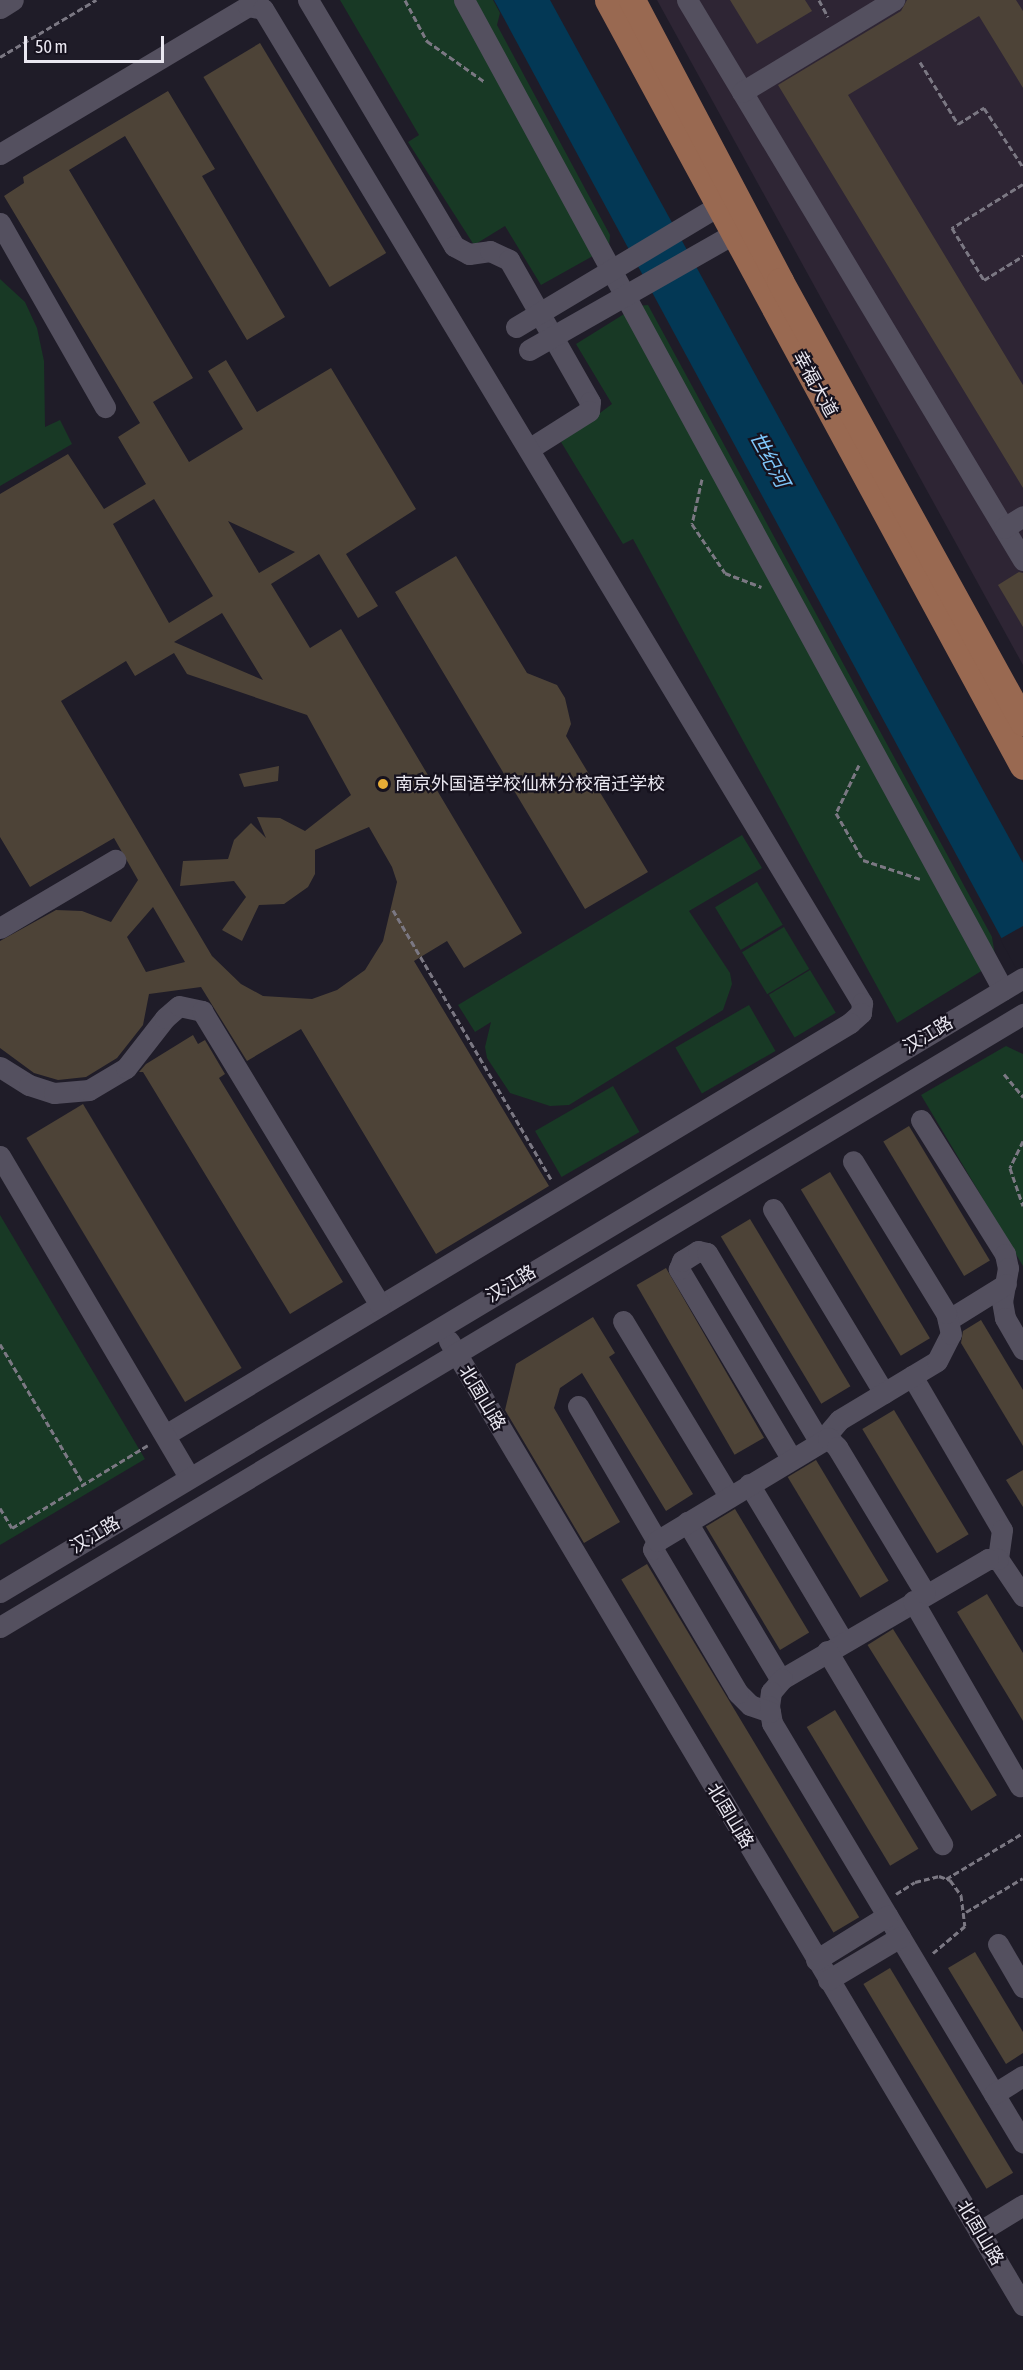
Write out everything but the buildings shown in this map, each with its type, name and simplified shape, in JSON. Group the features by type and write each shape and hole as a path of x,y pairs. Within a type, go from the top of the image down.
{"main road":[{"name":"幸福大道","path":"608,0 1023,766"},
{"name":"幸福大道","path":"632,0 780,281 1023,722"}],"street":[{"path":"0,8 13,0"},
{"path":"308,0 454,246 469,254 490,251 509,260 590,402 589,411 529,449"},
{"path":"464,0 631,292 1014,983"},
{"path":"687,0 1023,560"},
{"path":"742,92 894,0"},
{"path":"0,154 256,5 270,16 862,1003 861,1013 850,1023 165,1435"},
{"path":"516,327 718,206"},
{"path":"0,223 105,407"},
{"path":"529,350 733,234"},
{"path":"1004,528 1023,516"},
{"path":"0,928 115,860"},
{"name":"汉江路","path":"0,1592 1014,983"},
{"path":"0,1067 28,1085 54,1093 89,1090 126,1068 165,1018 179,1006 202,1011 380,1305"},
{"name":"汉江路","path":"0,1627 455,1352 1021,1021"},
{"path":"921,1120 1005,1254 1006,1284 1002,1301 1005,1318 1023,1349"},
{"path":"0,1156 189,1477"},
{"path":"770,1712 750,1705 738,1693 653,1550 657,1540 821,1439 833,1424 912,1377 943,1355 951,1334 948,1320 852,1161"},
{"path":"773,1209 884,1393"},
{"path":"791,1458 679,1269 682,1261 698,1251 707,1254 821,1439 837,1447 1020,1785"},
{"path":"948,1320 1006,1284"},
{"path":"623,1321 729,1497"},
{"name":"北固山路","path":"440,1326 1023,2305"},
{"path":"912,1377 1002,1530 998,1559 1023,1596"},
{"path":"578,1406 657,1540"},
{"path":"749,1484 942,1844"},
{"path":"687,1522 781,1680"},
{"path":"998,1559 973,1566 781,1680 771,1692 770,1712 772,1723 1023,2143"},
{"path":"816,1960 884,1910"},
{"path":"828,1980 900,1937"},
{"path":"998,1944 1023,1987"},
{"path":"994,2094 1023,2076"},
{"path":"979,2232 1023,2205"}],"path":[{"path":"0,57 96,0"},
{"path":"405,0 427,40 495,88"},
{"path":"920,62 958,124 984,108 1023,167"},
{"path":"1023,184 951,228 984,280 1023,256"},
{"path":"704,471 692,524 725,573 772,591"},
{"path":"864,755 836,813 863,860 928,882"},
{"path":"393,910 561,1196"},
{"path":"1005,1074 1023,1097"},
{"path":"1023,1141 1010,1168 1023,1206"},
{"path":"0,1344 84,1485"},
{"path":"0,1508 12,1528 165,1435"},
{"path":"884,1910 927,1877 946,1879 1023,1833"},
{"path":"966,1912 1023,1878"},
{"path":"916,1964 958,1936 965,1926 966,1912 961,1895 946,1879"}],"shaded area":[{"path":"657,0 1023,0 1023,665"}],"green space":[{"path":"340,0 493,0 500,13 497,25 610,235 609,247 541,285 505,226 474,245 408,142 419,135"},
{"path":"0,279 25,302 37,328 44,361 45,427 60,420 72,444 0,486"},
{"path":"648,305 992,937 996,962 897,1023 633,539 623,544 561,442 612,404 576,344 637,306"},
{"path":"742,835 762,868 689,911 730,973 732,984 723,1010 569,1105 550,1106 510,1093 487,1058 485,1047 491,1022 475,1032 458,1005"},
{"path":"757,882 783,925 741,950 715,907"},
{"path":"784,927 809,969 767,994 742,952"},
{"path":"810,970 836,1013 795,1038 769,995"},
{"path":"749,1005 776,1051 702,1093 675,1048"},
{"path":"1006,1046 1023,1054 1023,1266 921,1095"},
{"path":"613,1086 640,1132 562,1177 535,1131"},
{"path":"0,1215 145,1459 0,1545"}],"water":[{"name":"世纪河","path":"494,0 550,0 1023,863 1023,978"}],"pier":[{"path":"1023,926 1023,981 1000,939"}],"place":[{"name":"南京外国语学校仙林分校宿迁学校","path":"383,784"}]}
